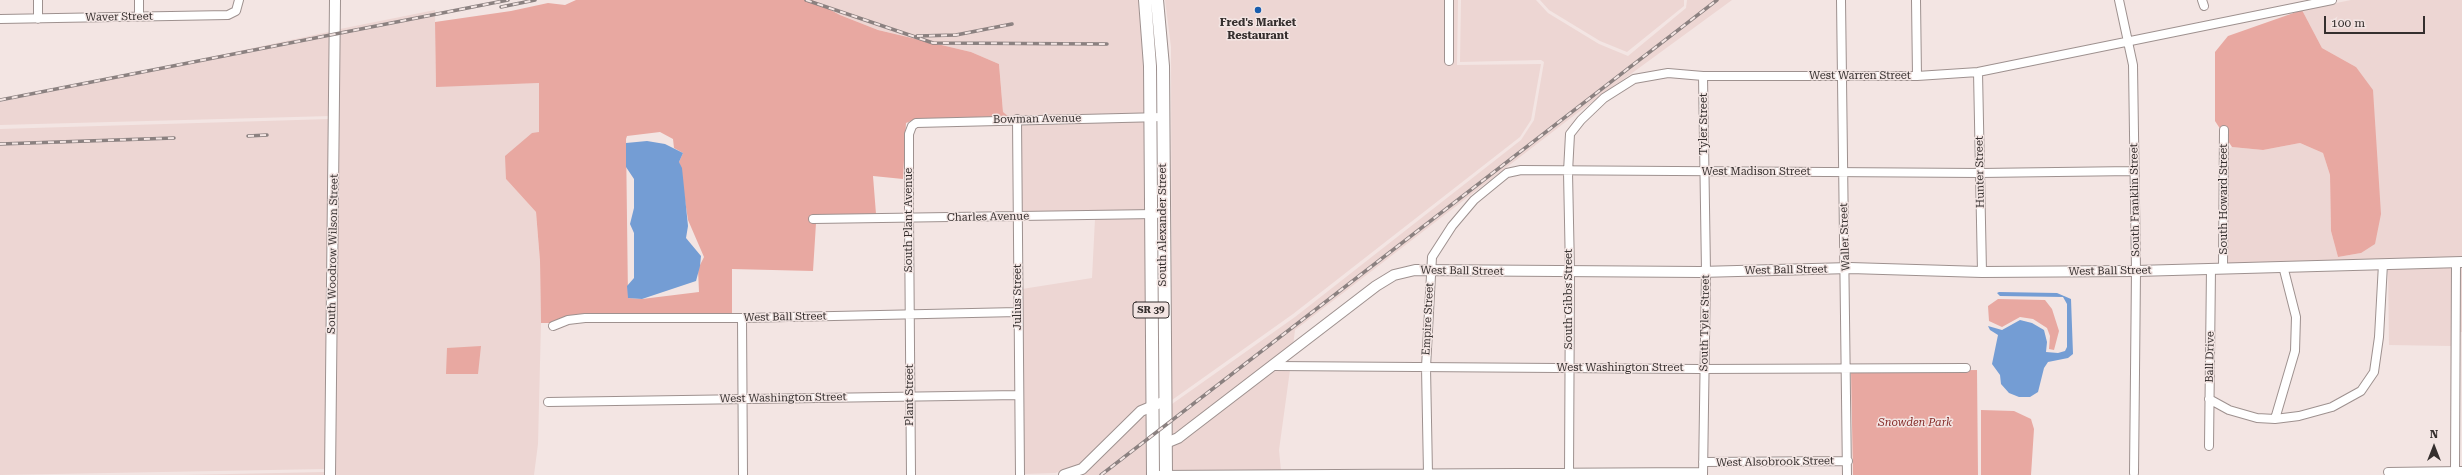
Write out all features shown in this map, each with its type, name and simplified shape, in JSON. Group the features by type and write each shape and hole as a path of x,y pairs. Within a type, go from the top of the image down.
{"main road":[{"name":"South Alexander Street","path":"1145,0 1150,66 1153,475"},
{"name":"South Alexander Street","path":"1157,0 1163,66 1166,475"}],"street":[{"path":"38,0 38,18"},
{"path":"138,0 139,16"},
{"name":"Waver Street","path":"0,19 228,15 236,12 239,0"},
{"name":"South Woodrow Wilson Street","path":"330,475 336,33 335,0"},
{"path":"1449,0 1449,61"},
{"name":"Waller Street","path":"1841,0 1841,76 1846,269 1847,475"},
{"path":"1916,0 1917,76"},
{"name":"South Franklin Street","path":"2119,0 2127,43 2133,65 2136,271 2134,473"},
{"name":"West Warren Street","path":"1568,172 1570,134 1581,120 1604,98 1634,79 1668,73 1703,76 1917,76 1978,72 2127,43 2332,0"},
{"name":"Hunter Street","path":"1978,72 1982,272"},
{"name":"Tyler Street","path":"1703,76 1704,172"},
{"name":"Bowman Avenue","path":"912,126 916,123 1017,119 1163,117"},
{"name":"Julius Street","path":"1017,119 1020,475"},
{"name":"South Plant Avenue","path":"910,315 909,134 912,126"},
{"name":"South Howard Street","path":"2223,268 2224,130"},
{"name":"West Madison Street","path":"1431,271 1432,257 1452,226 1474,200 1507,173 1521,170 1568,172 1980,173 2134,171"},
{"name":"South Gibbs Street","path":"1568,172 1570,271 1569,475"},
{"name":"South Tyler Street","path":"1703,474 1706,272 1704,172"},
{"name":"Charles Avenue","path":"813,219 1163,214"},
{"path":"2388,472 2458,471 2459,262"},
{"name":"West Ball Street","path":"1166,443 1178,438 1274,366 1376,286 1394,275 1415,270 1706,272 1846,269 1982,272 2136,271 2459,262"},
{"path":"2209,399 2229,410 2257,418 2275,418 2299,416 2332,407 2361,391 2374,372 2379,337 2383,264"},
{"path":"2275,418 2295,351 2296,317 2283,266"},
{"name":"Ball Drive","path":"2210,446 2209,399 2211,268"},
{"name":"Empire Street","path":"1428,474 1426,367 1431,271"},
{"name":"West Ball Street","path":"553,326 563,322 585,318 742,318 1018,312"},
{"name":"Plant Street","path":"910,315 911,475"},
{"path":"742,318 744,475"},
{"name":"West Washington Street","path":"1274,366 1704,369 1966,368"},
{"name":"West Washington Street","path":"548,402 910,395 1019,395"},
{"path":"1064,475 1082,469 1136,416 1153,405 1165,401"},
{"name":"West Alsobrook Street","path":"1703,462 1848,461"},
{"name":"West Alsobrook Street","path":"1153,475 1703,474"}],"shaded area":[{"path":"812,0 1141,0 1146,113 1008,116 1003,112 999,64 971,52 878,30 840,15"},
{"path":"1162,0 1168,47 1169,400 1172,404 1295,317 1521,140 1534,120 1544,62 1541,60 1460,62 1461,0 1536,0 1548,13 1599,44 1628,56 1686,8 1687,0 1732,0 1572,117 1295,330 1293,346 1176,435 1169,437"},
{"path":"1165,0 1458,0 1457,65 1541,64 1531,120 1520,137 1293,314 1172,400 1171,47"},
{"path":"1540,0 1684,0 1684,6 1627,52 1600,41 1549,10"},
{"path":"2351,0 2462,0 2462,258 2227,264 2226,151 2232,147 2263,150 2300,143 2323,153 2330,175 2331,231 2338,257 2361,253 2356,67 2322,48 2302,10"},
{"path":"435,10 436,86 539,83 539,132 506,179 536,212 540,261 541,323 538,444 534,475 333,475 340,29"},
{"path":"333,31 331,116 0,125 0,102"},
{"path":"330,119 325,469 0,475 0,129"},
{"path":"1146,121 1146,211 1021,212 1021,123"},
{"path":"1095,219 1147,219 1149,403 1080,465 1055,473 1023,474 1022,289 1092,278"},
{"path":"2452,266 2451,346 2389,345 2388,268"},
{"path":"2459,266 2462,266 2462,332 2458,332"},
{"path":"1275,370 1290,370 1279,450 1281,471 1169,471 1169,446"},
{"path":"1149,412 1150,475 1077,475 1096,462 1133,424"},
{"path":"325,472 326,475 183,475"}],"green space":[{"path":"576,0 812,0 840,15 878,30 971,52 999,64 1003,112 1008,116 916,119 906,123 903,179 873,176 876,214 810,215 810,223 816,223 813,271 732,269 732,314 585,314 567,317 552,323 541,323 540,261 536,212 506,179 505,156 532,133 539,132 539,83 436,87 435,22 511,11 548,3 565,5","holes":["660,132 673,139 674,148 683,153 679,162 688,220 704,257 698,269 699,292 642,299 628,298 626,139 627,136"]},
{"path":"2302,10 2322,48 2356,67 2373,90 2381,214 2375,244 2361,253 2338,257 2331,231 2330,175 2323,153 2300,143 2263,150 2232,147 2215,121 2215,52 2228,36"},
{"path":"1998,299 2045,300 2052,309 2059,331 2054,350 2049,349 2050,336 2047,328 2033,319 2020,317 2002,327 1989,321 1988,306"},
{"path":"481,346 478,374 446,374 447,348"},
{"name":"Snowden Park","path":"1977,370 1978,475 1853,475 1851,372"},
{"path":"1981,410 2014,411 2031,419 2034,429 2031,475 1981,475"}],"water":[{"path":"647,141 665,144 683,153 679,162 682,168 688,226 686,238 701,256 700,266 696,281 642,299 628,298 627,286 634,278 634,233 630,224 634,208 634,179 626,167 626,143"},
{"path":"1997,293 2057,293 2071,299 2073,354 2068,358 2048,362 2044,368 2038,392 2030,397 2019,397 2009,393 2001,384 2000,375 1992,364 1998,335 1990,330 1988,326 2002,330 2020,320 2032,323 2044,330 2047,342 2046,352 2058,353 2065,351 2067,347 2067,304 2063,297 2000,296"}],"railway":[{"path":"0,100 508,0"},
{"path":"501,7 535,0"},
{"path":"806,0 933,43 1107,44"},
{"path":"1101,475 1717,0"},
{"path":"917,36 956,35 1012,24"},
{"path":"248,136 267,135"},
{"path":"0,144 174,138"}],"place":[{"name":"Fred's Market Restaurant","path":"1258,10"}]}
